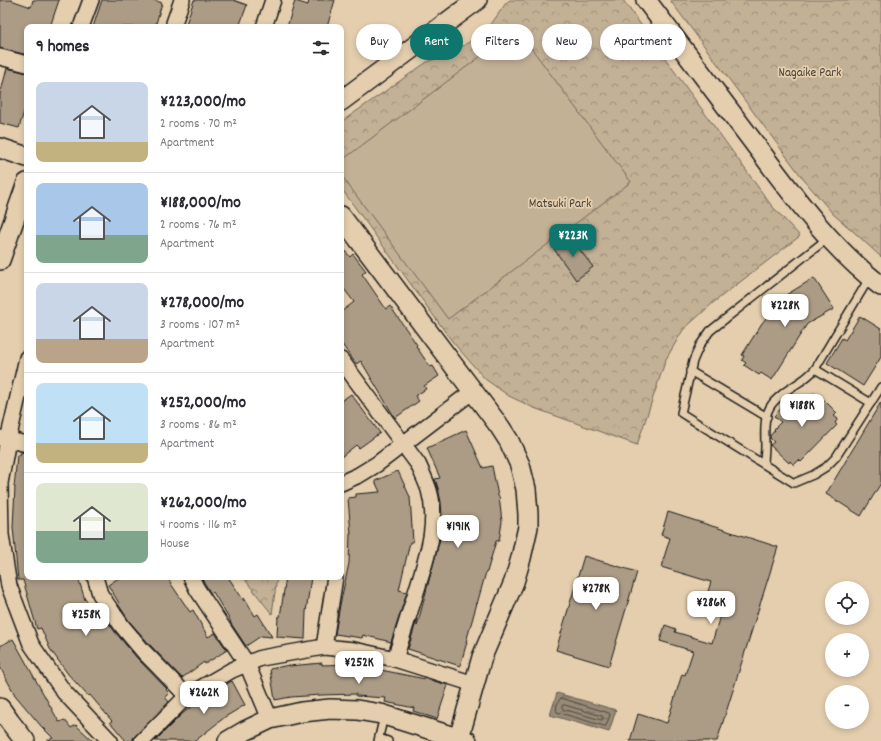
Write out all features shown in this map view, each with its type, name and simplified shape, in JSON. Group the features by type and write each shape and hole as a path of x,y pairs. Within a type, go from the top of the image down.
{"street":[{"path":"82,24 91,0"},
{"path":"174,24 182,0"},
{"path":"265,24 273,0"},
{"path":"344,99 477,0"},
{"path":"646,0 794,196 828,237 875,282"},
{"path":"0,57 24,63"},
{"path":"0,148 24,156"},
{"path":"0,260 24,192"},
{"path":"228,741 270,719 330,708 357,710 385,716 463,740 474,684 482,657 514,582 526,539 528,514 526,489 520,465 509,441 344,220"},
{"path":"344,364 418,464 429,490 433,521 427,556 395,659"},
{"path":"24,369 4,439 6,456 0,483 1,535 9,586 31,644 64,692 110,741"},
{"path":"344,482 377,464 473,391"},
{"path":"4,439 24,443"},
{"path":"96,580 100,594 122,626 144,652 187,696"},
{"path":"192,580 247,664 270,719"},
{"path":"324,647 335,580"},
{"path":"142,741 187,696 232,670 261,658 324,647 354,650 395,659 474,684"},
{"path":"0,708 25,741"}],"lane":[{"path":"828,237 710,331 700,345 693,361 681,413 794,483 813,475 826,467 836,457 881,387"},
{"path":"764,464 764,434 767,417 772,405 793,386 809,377 816,369 875,282"},
{"path":"816,369 871,403"},
{"path":"690,371 767,417"},
{"path":"385,716 378,740 388,741"}],"green space":[{"name":"Matsuki Park","path":"510,0 623,0 640,24 600,24 600,60 666,60 771,205 800,236 714,302 683,330 666,359 637,445 534,408 509,396 485,379 452,341 344,192 344,120 427,62 432,60 463,60 463,46 471,41 471,60 534,60 534,24 491,24 506,3"},
{"name":"Nagaike Park","path":"670,0 881,0 881,257 833,214 804,180"},
{"path":"534,52 631,182 448,319 344,179 344,159 476,60 534,60"},
{"path":"245,580 277,580 272,614"}],"water":[{"path":"557,693 616,710 609,732 550,715"}],"building":[{"path":"0,0 11,0 31,7 33,0 59,0 51,24 24,24 24,54 0,48"},
{"path":"102,0 154,0 162,3 156,24 94,24"},
{"path":"194,0 233,0 247,5 240,24 186,24"},
{"path":"309,0 335,0 328,24 288,24 295,1 308,5"},
{"path":"7,68 24,72 24,112 19,128 0,123 0,95"},
{"path":"570,237 593,267 576,280 554,249"},
{"path":"344,249 350,257 353,254 366,271 362,274 386,309 390,306 430,367 433,366 439,376 424,386 426,389 415,396 419,401 395,418 361,361 356,364 344,347 344,310 354,302 344,289"},
{"path":"814,278 834,309 807,324 772,380 761,373 759,375 744,365 746,363 742,360 744,356 742,355 762,323 786,295"},
{"path":"860,316 881,329 881,357 863,386 827,363 842,338 845,340"},
{"path":"814,393 819,398 821,397 837,413 834,416 838,419 835,423 837,425 801,462 799,460 794,465 790,461 789,463 770,445 774,442 770,436 781,422 774,416 791,398 798,406"},
{"path":"351,394 380,433 359,448 356,445 344,455 344,399"},
{"path":"881,402 881,483 861,516 826,494"},
{"path":"466,430 483,468 492,466 499,496 502,522 499,541 496,541 486,572 460,666 408,649 417,619 417,626 441,535 441,502 435,479 440,478 427,448"},
{"path":"21,452 24,452 24,580 79,580 85,600 86,599 95,621 103,615 137,658 167,689 166,690 169,693 165,697 169,702 133,738 133,741 126,741 110,722 112,721 90,695 88,696 68,674 50,649 41,628 37,629 23,580 18,580 13,527 14,487 17,455 20,455"},
{"path":"398,471 410,497 413,542 410,542 399,590 407,592 391,642 363,635 362,638 335,634 349,563 351,534 348,498 356,497 356,494 380,492 375,481"},
{"path":"668,512 778,547 717,741 630,741 638,714 667,723 682,674 685,675 693,651 660,641 665,625 676,629 675,632 712,643 721,612 703,607 711,582 661,567 670,538 661,535"},
{"path":"584,556 637,572 609,666 556,650"},
{"path":"116,580 169,580 190,612 193,610 208,637 215,633 227,650 205,664 204,662 182,678 129,621 108,585"},
{"path":"203,580 230,580 244,601 244,598 255,616 258,614 272,637 261,636 246,646 213,592 211,594"},
{"path":"286,580 311,580 306,612 305,639 277,637 278,617 280,617"},
{"path":"13,639 59,722 65,720 71,728 76,725 93,741 46,741 53,738 15,695 0,667 0,646"},
{"path":"322,663 322,665 350,664 350,666 381,668 381,670 448,685 437,719 413,711 414,708 385,702 386,698 356,696 356,694 291,697 275,700 270,669 289,665"},
{"path":"232,681 245,705 225,717 195,741 155,741 181,715 203,697"}]}
